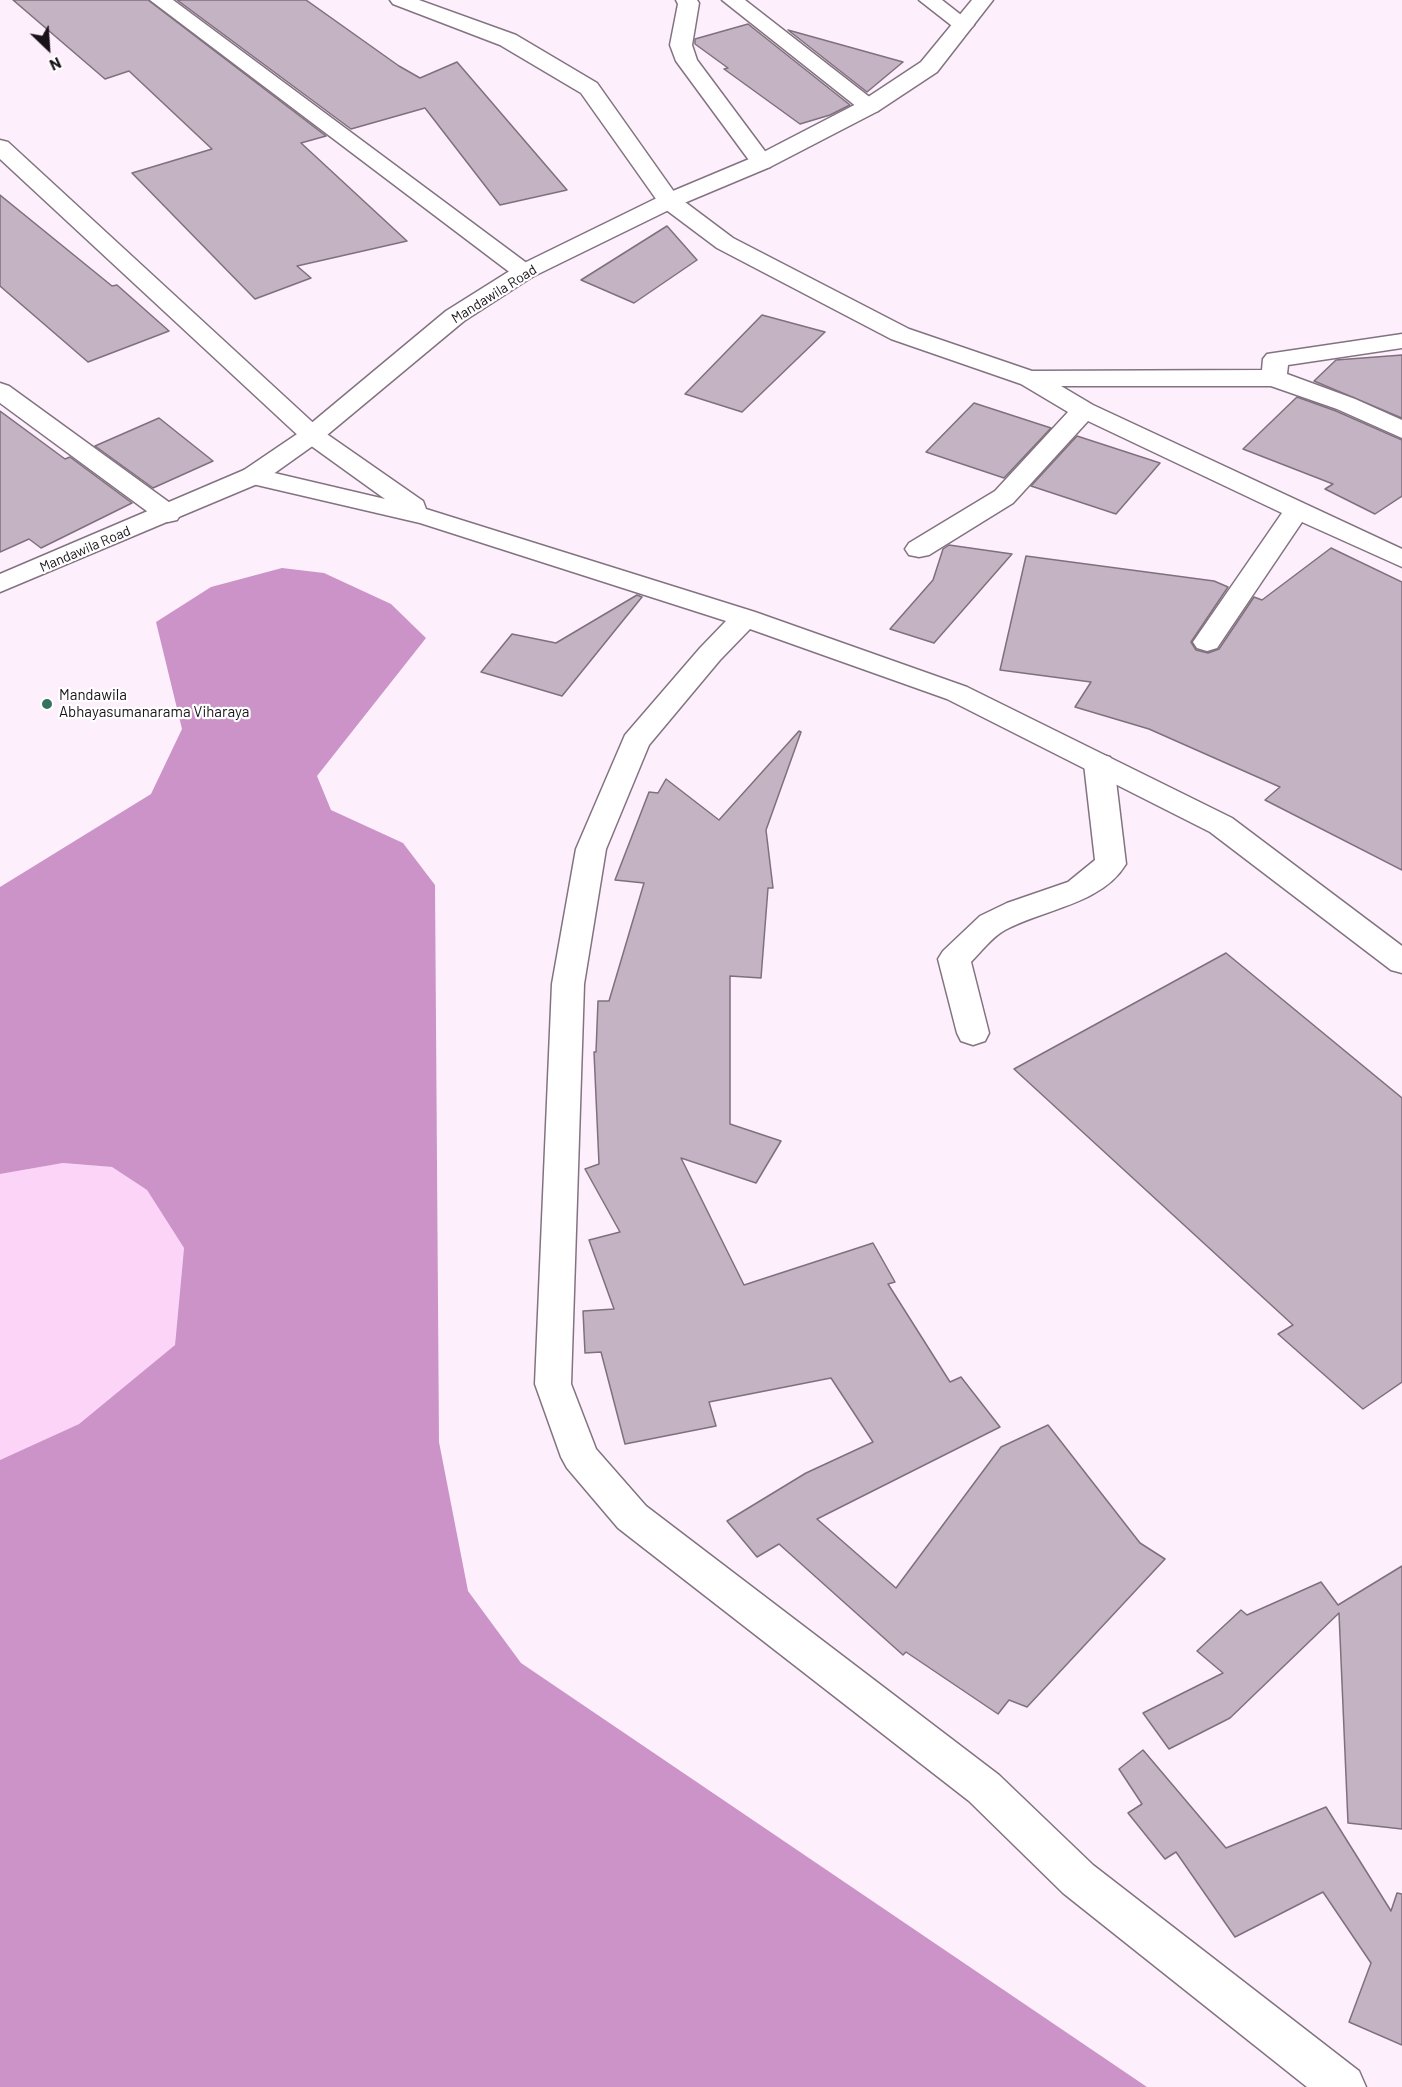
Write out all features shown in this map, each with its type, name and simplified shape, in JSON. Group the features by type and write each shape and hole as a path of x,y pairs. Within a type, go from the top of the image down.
{"street":[{"path":"160,0 525,272"},
{"path":"400,0 508,40 589,88 669,201 725,243 900,334 1030,379 1084,410 1402,559"},
{"path":"686,0 689,3 681,45 687,61 762,162"},
{"path":"732,0 870,106"},
{"path":"929,0 963,25"},
{"name":"Mandawila Road","path":"0,584 253,476 312,435 455,316 525,272 669,201 762,162 870,106 929,67 983,0"},
{"path":"0,147 312,435 428,517"},
{"path":"1274,378 1276,359 1402,341"},
{"path":"1030,379 1274,378 1346,404 1402,430"},
{"path":"0,391 168,514"},
{"path":"919,549 1004,497 1084,410"},
{"path":"253,476 428,517 745,618 957,693 1221,825 1402,962"},
{"path":"1207,642 1297,510"},
{"path":"745,618 710,654 635,742 591,849 568,984 553,1384 580,1456 632,1517 984,1788 1078,1880 1343,2087"},
{"path":"973,1033 954,959 991,924 1018,911 1079,889 1111,864 1099,764"}],"shaded area":[{"path":"282,568 324,573 391,604 426,638 317,776 331,810 403,843 435,885 439,1442 468,1591 521,1663 1147,2087 0,2087 0,1460 79,1424 175,1345 184,1248 147,1190 112,1167 63,1163 0,1174 0,887 151,794 182,729 156,622 211,587"},
{"path":"63,1163 112,1167 147,1190 184,1248 175,1345 79,1424 0,1460 0,1174"}],"building":[{"path":"13,0 148,0 326,136 301,143 407,241 297,266 311,278 255,299 132,173 212,149 129,71 105,79"},
{"path":"177,0 306,0 399,66 420,78 457,62 567,190 500,205 425,108 351,129"},
{"path":"748,24 850,105 830,115 800,124 724,69 728,68 695,44 695,39"},
{"path":"788,30 903,62 867,92"},
{"path":"0,195 112,286 117,285 169,331 88,362 0,286"},
{"path":"667,226 697,260 634,303 581,280"},
{"path":"762,315 825,332 742,412 685,394"},
{"path":"1402,355 1402,418 1314,381 1336,360"},
{"path":"1297,397 1336,411 1402,440 1402,496 1375,514 1325,489 1333,484 1243,449"},
{"path":"974,403 1051,428 1004,478 926,452"},
{"path":"0,411 65,459 70,457 132,503 41,548 29,539 0,552"},
{"path":"159,418 213,461 153,488 95,446"},
{"path":"1077,436 1160,463 1116,514 1031,486"},
{"path":"949,545 1012,554 934,643 890,629 933,580 943,549"},
{"path":"1331,548 1402,582 1402,870 1265,800 1280,787 1149,729 1075,707 1091,682 1000,670 1026,556 1214,581 1228,587 1191,642 1196,650 1208,653 1219,649 1254,597 1262,600"},
{"path":"637,595 642,597 562,696 481,672 512,634 556,643"},
{"path":"799,731 801,732 766,830 773,888 768,888 761,978 730,976 730,1124 781,1141 756,1183 681,1158 744,1285 873,1243 895,1282 888,1284 950,1382 961,1377 1000,1427 817,1519 896,1588 1001,1447 1048,1425 1140,1543 1165,1559 1027,1707 1009,1700 998,1714 906,1652 903,1655 779,1544 757,1557 727,1521 806,1473 873,1442 831,1378 709,1402 716,1426 625,1444 601,1352 585,1353 583,1311 614,1309 589,1240 620,1232 585,1169 599,1164 594,1052 596,1052 598,1001 609,1001 644,883 615,880 649,792 658,793 666,779 719,820"},
{"path":"1226,953 1402,1098 1402,1382 1363,1409 1278,1334 1293,1325 1014,1069"},
{"path":"1402,1566 1402,1829 1348,1823 1339,1613 1230,1718 1169,1749 1143,1713 1223,1673 1197,1651 1241,1610 1247,1615 1321,1582 1338,1605"},
{"path":"1143,1750 1226,1848 1326,1807 1391,1911 1397,1893 1402,1894 1402,2045 1349,2022 1371,1963 1323,1892 1235,1937 1176,1852 1165,1859 1128,1813 1142,1804 1119,1769"}],"place":[{"name":"Mandawila Abhayasumanarama Viharaya","path":"47,704"}]}
